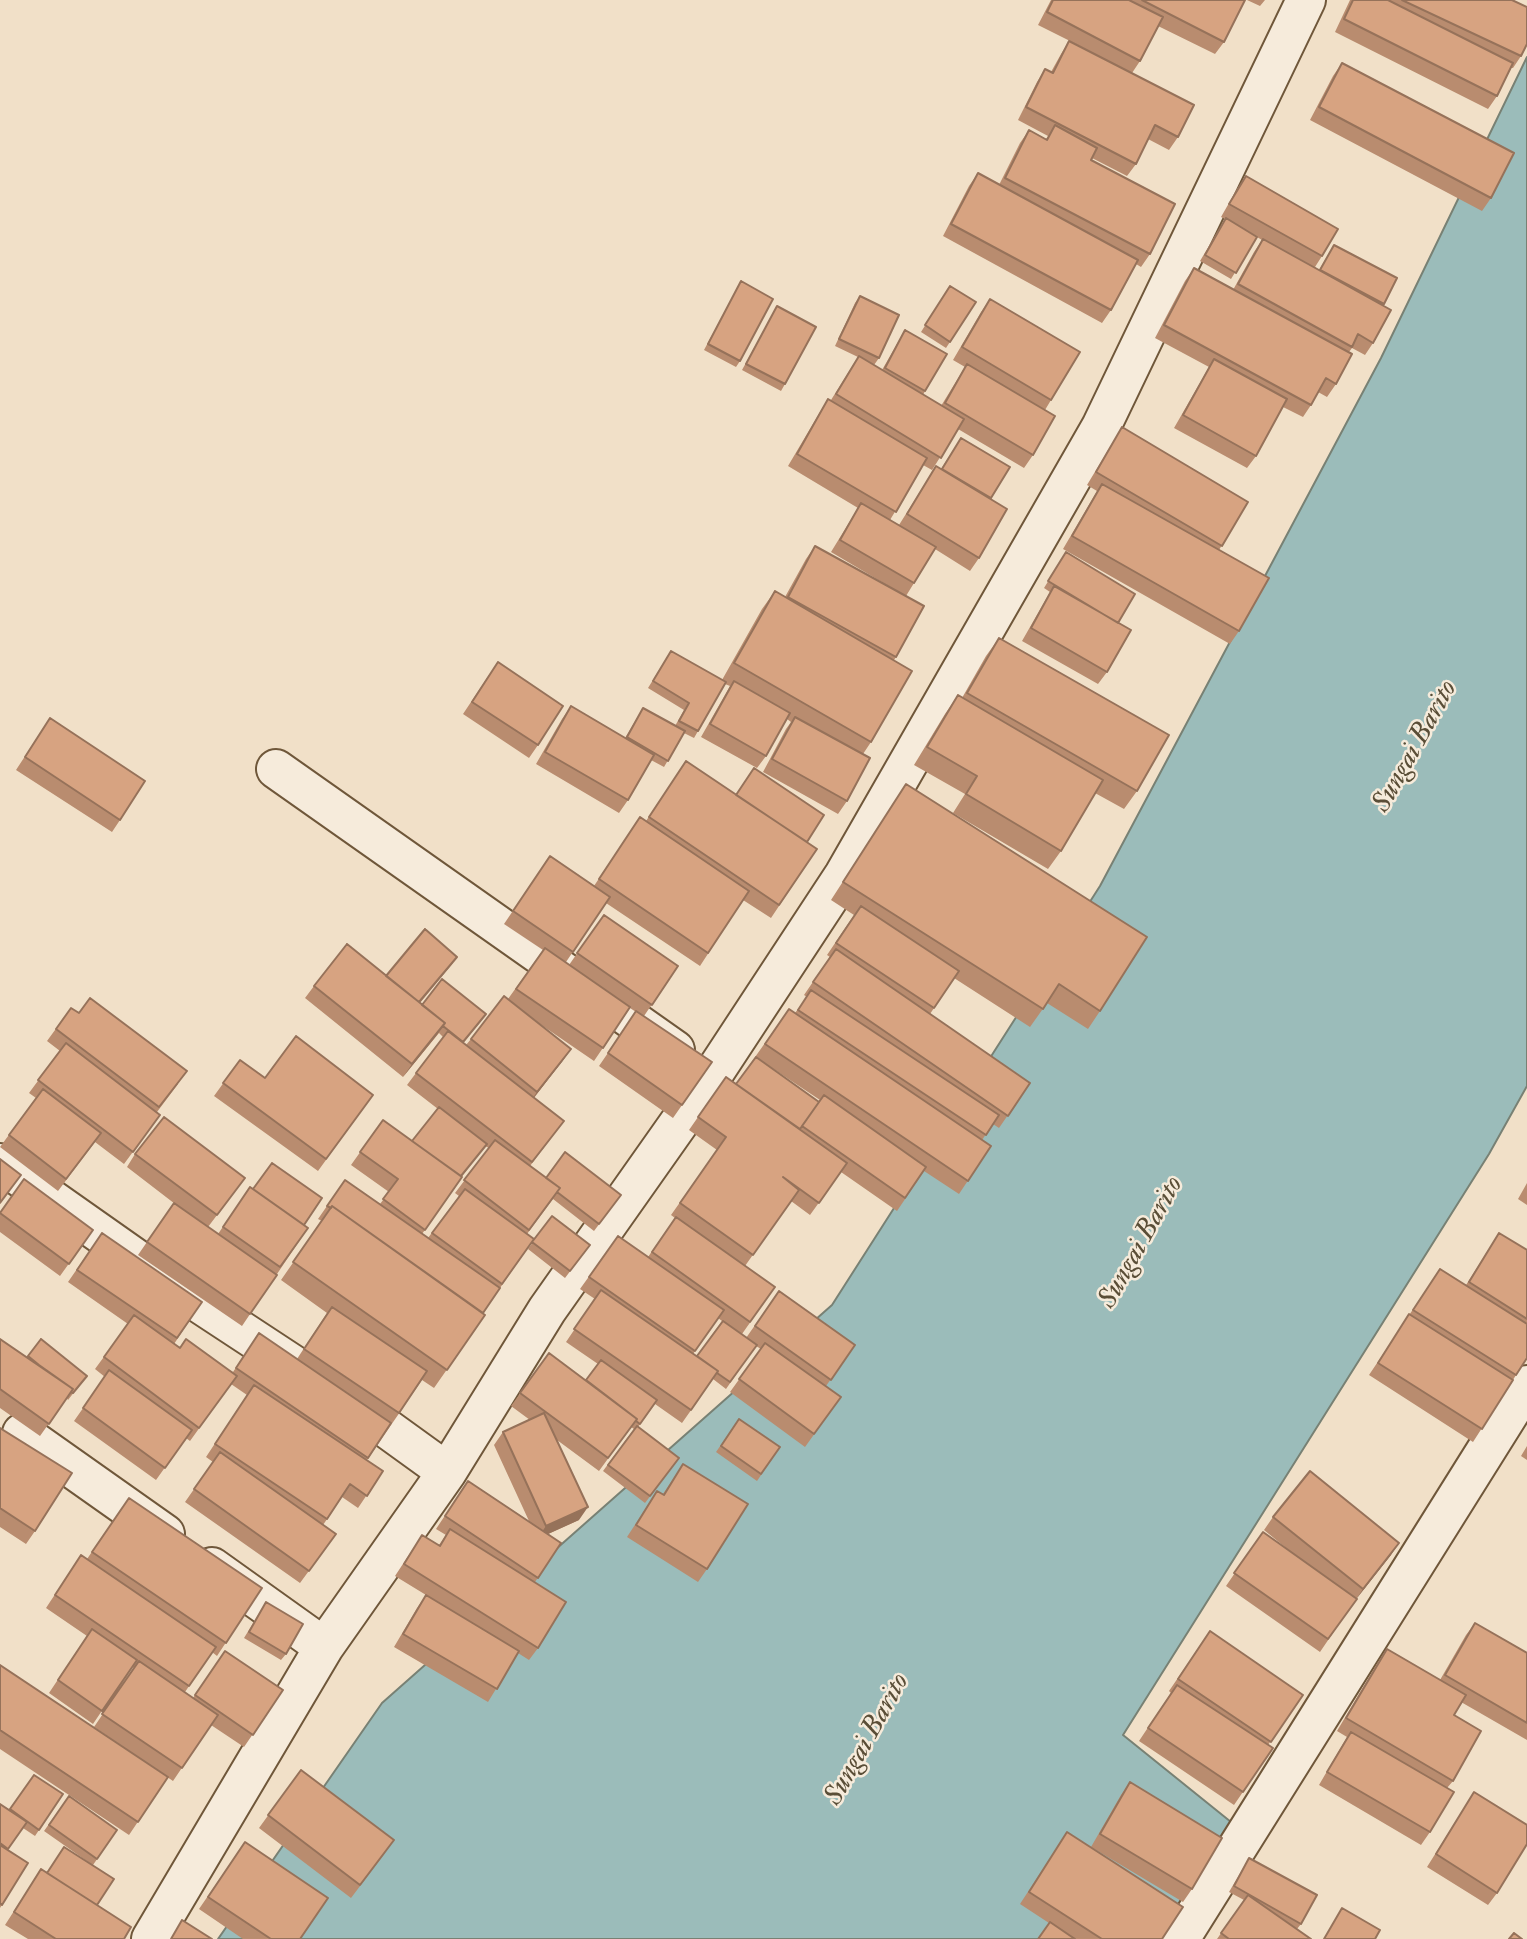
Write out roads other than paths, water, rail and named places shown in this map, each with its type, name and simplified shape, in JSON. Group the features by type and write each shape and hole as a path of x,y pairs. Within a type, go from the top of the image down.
{"street":[{"path":"151,1939 324,1647 447,1472 547,1310 712,1076 844,875 1101,427 1306,0"},
{"path":"276,769 712,1076"},
{"path":"0,1163 196,1301 369,1414 447,1472"},
{"path":"1180,1939 1527,1385"},
{"path":"22,1433 324,1647"}],"water":[{"name":"Sungai Barito","path":"1527,57 1527,1086 1489,1154 1123,1735 1231,1822 1163,1939 218,1939 382,1703 832,1305 1100,886 1381,358"}]}
